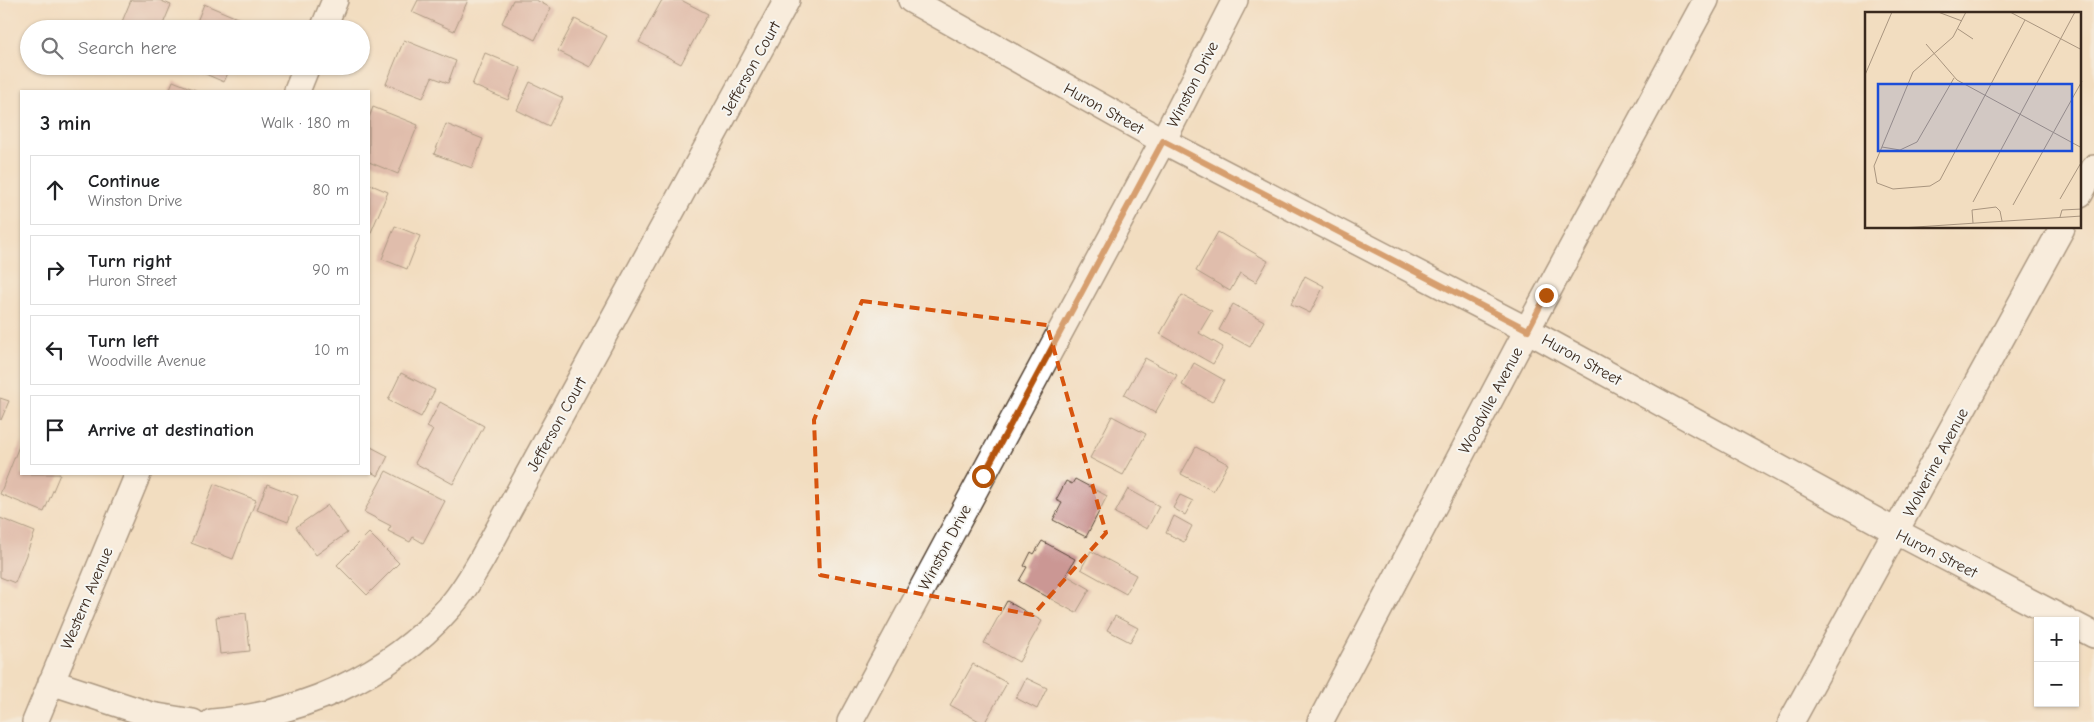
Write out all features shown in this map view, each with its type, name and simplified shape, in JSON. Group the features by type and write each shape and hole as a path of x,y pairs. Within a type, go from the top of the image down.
{"street":[{"path":"327,20 335,0"},
{"name":"Jefferson Court","path":"212,722 241,720 274,712 311,700 347,684 402,652 428,631 449,608 482,559 787,0"},
{"name":"Huron Street","path":"911,0 1163,141 1528,330 1897,532 2059,617"},
{"name":"Winston Drive","path":"850,722 1163,141 1236,0"},
{"name":"Woodville Avenue","path":"1320,722 1706,0"},
{"path":"297,90 303,75"},
{"path":"2082,190 2094,168"},
{"name":"Wolverine Avenue","path":"1791,722 1897,532 2061,229"},
{"name":"Western Avenue","path":"35,722 138,475"},
{"path":"2079,627 2094,635"},
{"path":"51,682 150,715 192,722"}],"highlighted area":[{"path":"862,301 1047,325 1106,533 1033,615 820,575 814,420"}],"building":[{"path":"131,0 159,0 171,5 165,20 123,20"},
{"path":"418,0 468,0 454,31 412,12"},
{"path":"513,0 536,0 551,8 535,40 502,23"},
{"path":"662,0 681,0 708,14 681,64 639,42"},
{"path":"204,4 242,20 198,20"},
{"path":"575,19 607,36 590,67 558,51"},
{"path":"404,40 456,61 448,83 432,77 423,98 386,84"},
{"path":"485,53 521,68 508,100 472,85"},
{"path":"208,75 227,75 224,82"},
{"path":"173,81 196,90 169,90"},
{"path":"530,82 563,98 549,126 517,110"},
{"path":"373,107 418,125 398,174 370,162 370,115"},
{"path":"446,124 483,139 472,168 434,154"},
{"path":"370,184 388,192 370,235"},
{"path":"395,226 420,236 407,269 382,259"},
{"path":"1218,232 1268,261 1256,282 1240,273 1230,291 1196,271"},
{"path":"1305,276 1324,286 1310,313 1291,304"},
{"path":"1182,295 1212,311 1199,333 1223,347 1213,364 1160,334"},
{"path":"1233,304 1264,321 1250,347 1219,330"},
{"path":"1145,358 1177,375 1155,413 1124,395"},
{"path":"1194,363 1224,380 1212,402 1182,385"},
{"path":"401,373 435,390 421,417 388,400"},
{"path":"0,398 9,401 1,420 0,419"},
{"path":"440,402 484,426 453,484 415,463 433,430 427,427"},
{"path":"1112,416 1146,434 1123,475 1090,458"},
{"path":"20,444 20,475 60,475 44,512 0,494"},
{"path":"370,447 388,456 378,476 370,472"},
{"path":"1196,447 1228,464 1213,491 1181,474"},
{"path":"386,471 445,501 423,543 413,537 410,542 388,531 391,526 364,512"},
{"path":"1075,479 1107,496 1086,537 1053,520 1062,503 1056,500 1066,481 1072,484"},
{"path":"214,484 256,500 233,559 191,543"},
{"path":"267,484 298,496 288,522 257,510"},
{"path":"1128,489 1159,506 1147,529 1115,513"},
{"path":"1180,495 1193,501 1185,515 1173,508"},
{"path":"328,505 347,533 316,555 296,527"},
{"path":"1174,516 1192,526 1184,542 1166,533"},
{"path":"0,518 35,532 15,583 0,577"},
{"path":"369,533 399,563 367,595 337,565"},
{"path":"1042,541 1075,559 1066,575 1090,589 1076,613 1019,581 1027,567 1024,566 1031,552 1034,554"},
{"path":"1091,551 1136,575 1126,594 1081,569"},
{"path":"1007,601 1042,621 1019,662 984,643"},
{"path":"246,613 250,651 220,654 216,617"},
{"path":"1115,616 1138,628 1130,642 1107,630"},
{"path":"973,664 1007,683 985,722 981,722 950,705"},
{"path":"1026,678 1047,688 1037,709 1016,698"}],"route":[{"path":"983,476 1163,141 1528,330 1546,295"}]}
